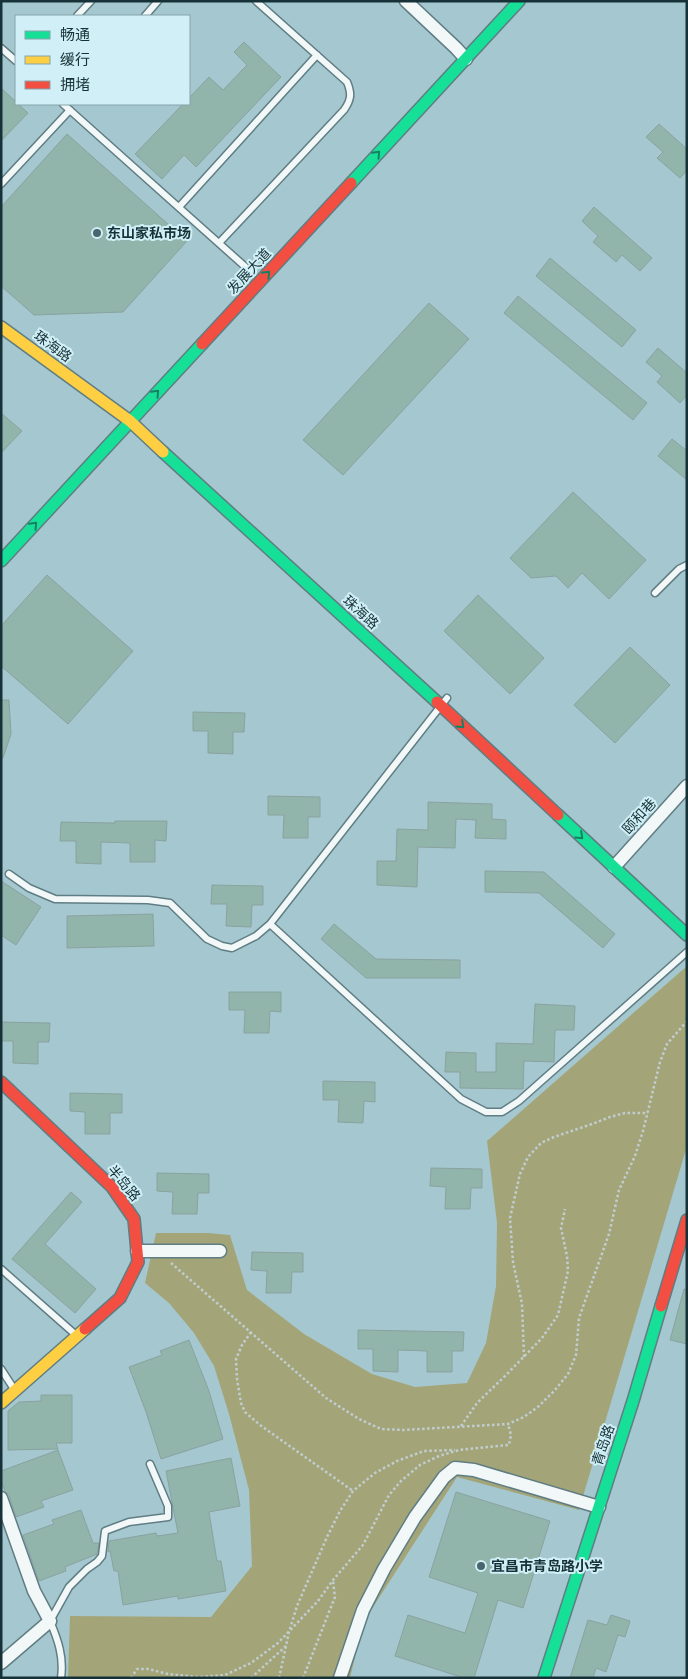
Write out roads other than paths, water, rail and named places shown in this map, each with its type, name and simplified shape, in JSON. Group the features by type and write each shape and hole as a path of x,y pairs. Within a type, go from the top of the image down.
{"main road":[{"name":"发展大道","path":"1,561 519,1"},
{"name":"珠海路","path":"1,319 119,413"},
{"name":"珠海路","path":"1,327 119,413 132,418 444,702 617,863 687,935"},
{"name":"珠海路","path":"617,863 687,920"},
{"name":"半岛路","path":"1,1082 112,1187 134,1219 138,1262 120,1298 1,1403"},
{"name":"青岛路","path":"544,1678 633,1401 687,1220"}],"street":[{"path":"406,1 466,59"},
{"name":"颐和巷","path":"617,863 687,786"},
{"path":"136,1250 220,1251"},
{"path":"340,1678 363,1610 384,1569 415,1517 444,1477 455,1468 474,1470 599,1507"},
{"path":"1,1498 34,1591 50,1621 1,1664"}],"lane":[{"path":"78,15 91,1"},
{"path":"146,15 158,1"},
{"path":"219,243 351,101 351,92 347,82 256,1"},
{"path":"1,48 15,61"},
{"path":"179,207 317,56"},
{"path":"65,105 250,271"},
{"path":"1,184 70,110"},
{"path":"655,593 679,569 687,565"},
{"path":"9,874 29,888 55,899 148,900 170,903 207,938 222,946 232,948 256,936 270,924 444,702"},
{"path":"270,924 461,1100 486,1112 502,1112 520,1100 687,952"},
{"path":"1,1269 77,1336"},
{"path":"1,1369 15,1391"},
{"path":"61,1678 62,1657 50,1621 69,1587 86,1569 98,1562 102,1556 105,1531 129,1522 168,1517 168,1506 150,1464"}],"place":[{"name":"东山家私市场","path":"97,233"},
{"name":"宜昌市青岛路小学","path":"481,1566"}]}
